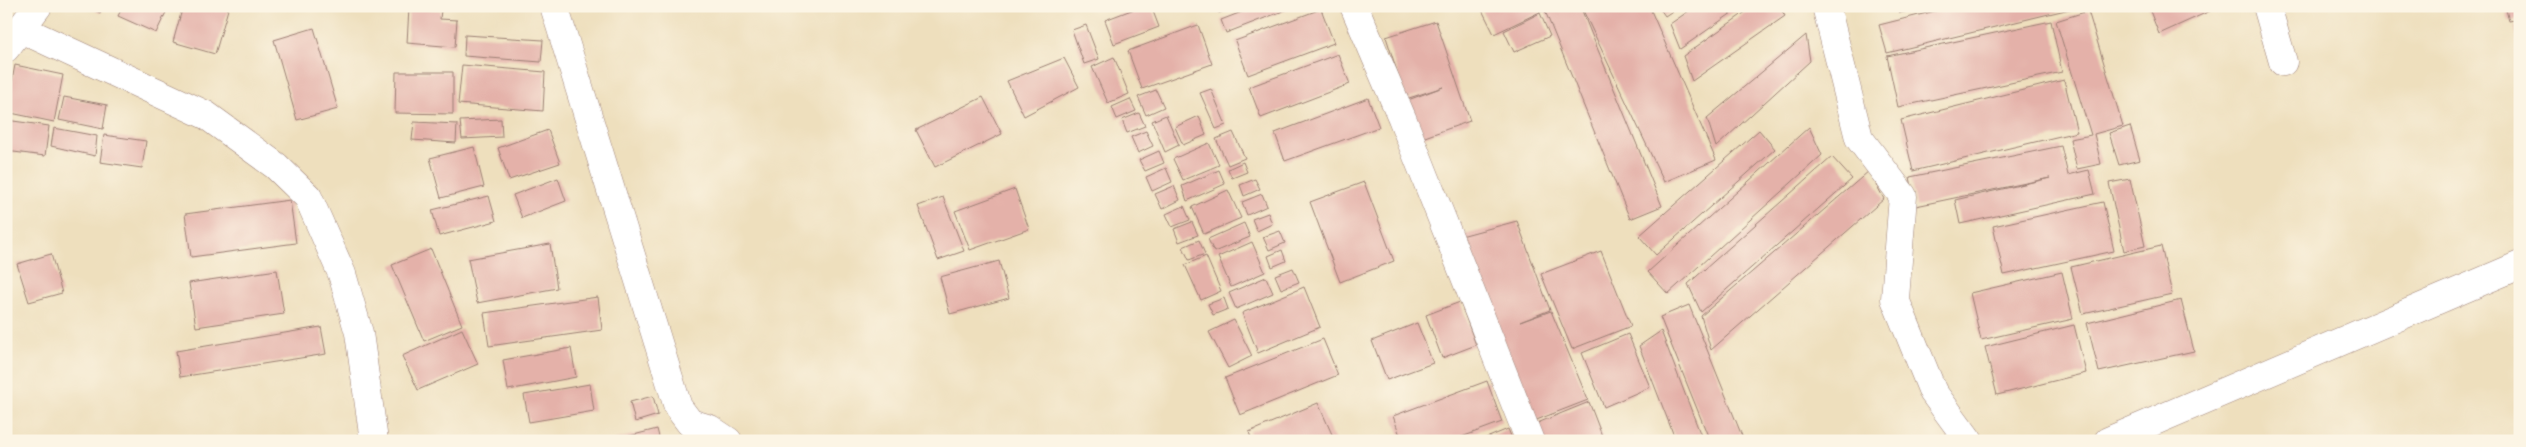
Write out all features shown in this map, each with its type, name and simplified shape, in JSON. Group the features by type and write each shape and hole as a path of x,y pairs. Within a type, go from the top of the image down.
{"street":[{"path":"38,6 13,38 206,115 276,166 308,197 342,274 359,332 374,441"},
{"path":"554,6 678,407 690,423 710,429 728,441"},
{"path":"1354,6 1402,118 1530,441"},
{"path":"1826,6 1859,138 1903,196 1895,299 1933,392 1969,441"},
{"path":"2267,6 2284,62"},
{"path":"2108,441 2520,266"}],"building":[{"path":"88,6 104,6 100,13"},
{"path":"123,6 169,6 156,33 118,16"},
{"path":"183,6 229,6 215,54 173,42"},
{"path":"1142,6 1151,6 1159,27 1114,44 1105,20"},
{"path":"1217,6 1235,6 1219,13"},
{"path":"1257,6 1296,6 1226,33 1221,20"},
{"path":"1490,6 1542,6 1544,10 1494,34 1482,10"},
{"path":"1543,6 1580,6 1662,206 1630,219"},
{"path":"1581,6 1649,6 1716,160 1664,182"},
{"path":"1658,6 1680,6 1665,16"},
{"path":"1696,6 1742,6 1680,49 1670,24"},
{"path":"1754,6 1779,6 1785,16 1692,81 1683,56"},
{"path":"1898,6 1924,6 1924,7 1900,13"},
{"path":"1955,6 2078,7 1887,53 1879,25"},
{"path":"2148,6 2221,6 2159,34"},
{"path":"2505,6 2520,6 2520,19 2509,21"},
{"path":"409,8 441,10 440,19 457,20 455,47 407,43"},
{"path":"1321,9 1334,43 1248,75 1235,41"},
{"path":"2088,11 2123,126 2094,134 2101,164 2077,169 2070,139 2091,135 2056,21"},
{"path":"1540,13 1550,36 1514,52 1504,31"},
{"path":"1436,21 1470,121 1422,138 1408,100 1443,87 1406,99 1386,37"},
{"path":"2051,21 2062,72 1898,107 1887,56"},
{"path":"1086,25 1099,59 1084,64 1072,30"},
{"path":"1198,25 1212,64 1142,89 1128,51"},
{"path":"2520,26 2520,48 2519,48 2515,27"},
{"path":"314,28 338,109 297,120 274,40"},
{"path":"465,35 543,40 541,62 464,56"},
{"path":"1806,35 1810,61 1716,147 1707,118"},
{"path":"1338,54 1350,84 1261,118 1249,87"},
{"path":"1114,57 1129,94 1108,103 1092,67"},
{"path":"1064,58 1079,87 1024,116 1007,81"},
{"path":"15,65 63,75 54,122 6,112"},
{"path":"462,65 545,72 543,111 458,104"},
{"path":"396,72 453,72 453,114 395,113"},
{"path":"2064,80 2077,132 1913,171 1901,120"},
{"path":"1211,89 1226,125 1216,129 1200,93"},
{"path":"1156,90 1164,107 1146,115 1138,97"},
{"path":"64,97 107,105 103,129 59,120"},
{"path":"983,97 1002,134 935,167 916,130"},
{"path":"1368,98 1379,127 1285,161 1275,133"},
{"path":"1130,99 1136,111 1117,119 1112,107"},
{"path":"1139,113 1145,126 1127,133 1122,120"},
{"path":"1166,115 1179,145 1165,152 1152,121"},
{"path":"1199,116 1206,135 1183,145 1175,127"},
{"path":"501,119 502,137 462,139 460,121"},
{"path":"6,120 49,126 45,156 6,151"},
{"path":"414,122 457,124 456,143 412,140"},
{"path":"2130,126 2140,160 2119,165 2109,133"},
{"path":"1809,127 1822,155 1668,294 1648,272"},
{"path":"54,128 97,136 95,156 51,146"},
{"path":"548,130 560,163 509,180 498,148"},
{"path":"1759,130 1775,149 1656,255 1639,236"},
{"path":"1146,131 1153,146 1138,153 1131,137"},
{"path":"1233,132 1245,158 1228,165 1216,139"},
{"path":"104,135 146,141 142,168 100,162"},
{"path":"1209,143 1219,165 1183,180 1173,159"},
{"path":"2061,146 2068,175 2089,170 2095,194 1960,224 1955,200 2050,178 1916,206 1910,177"},
{"path":"474,147 484,187 441,198 430,158"},
{"path":"1159,151 1164,163 1145,171 1139,160"},
{"path":"1832,157 1852,179 1701,312 1688,284"},
{"path":"1243,162 1247,172 1232,178 1228,169"},
{"path":"1166,168 1172,182 1152,191 1146,177"},
{"path":"1219,170 1225,184 1187,201 1182,186"},
{"path":"1869,171 1884,199 1711,350 1701,316"},
{"path":"558,178 566,201 522,218 513,195"},
{"path":"1255,179 1260,189 1244,196 1240,185"},
{"path":"2130,179 2145,246 2124,251 2109,183"},
{"path":"1364,182 1394,261 1340,282 1310,202"},
{"path":"1174,186 1180,200 1162,209 1155,194"},
{"path":"1015,189 1029,229 970,250 955,211"},
{"path":"1228,190 1241,218 1204,234 1192,207"},
{"path":"1262,194 1267,206 1247,215 1242,202"},
{"path":"489,196 496,221 439,236 432,210"},
{"path":"943,197 964,251 938,260 918,206"},
{"path":"290,200 296,243 191,257 185,214"},
{"path":"2103,202 2114,251 2004,275 1993,226"},
{"path":"1184,206 1190,220 1172,227 1166,214"},
{"path":"1268,213 1272,224 1257,231 1252,219"},
{"path":"1517,221 1550,310 1520,322 1551,311 1588,400 1534,421 1461,236"},
{"path":"1192,222 1198,235 1179,242 1174,229"},
{"path":"1244,223 1250,237 1214,252 1208,239"},
{"path":"1280,231 1285,243 1269,250 1263,237"},
{"path":"1199,240 1205,254 1189,260 1183,247"},
{"path":"1252,242 1265,272 1231,287 1218,257"},
{"path":"550,244 557,288 477,303 468,259"},
{"path":"2161,246 2172,294 2083,314 2071,267"},
{"path":"431,249 462,325 424,341 392,265"},
{"path":"1282,250 1286,261 1272,267 1268,256"},
{"path":"1601,251 1631,326 1572,349 1541,274"},
{"path":"51,254 62,293 29,302 17,264"},
{"path":"1206,256 1221,291 1201,300 1185,265"},
{"path":"999,261 1009,298 950,314 940,277"},
{"path":"1293,268 1299,282 1281,289 1275,275"},
{"path":"277,270 284,314 196,327 189,283"},
{"path":"2062,272 2073,319 1981,340 1970,293"},
{"path":"1266,277 1273,293 1236,309 1229,293"},
{"path":"1304,287 1320,327 1258,353 1242,313"},
{"path":"598,297 602,330 489,346 484,313"},
{"path":"1224,298 1228,309 1213,315 1208,304"},
{"path":"2181,300 2194,351 2099,372 2087,323"},
{"path":"1460,302 1476,345 1442,358 1426,315"},
{"path":"1689,305 1744,441 1710,441 1660,317"},
{"path":"1234,320 1252,356 1228,368 1209,332"},
{"path":"1417,323 1433,363 1387,380 1372,341"},
{"path":"2074,325 2086,373 1997,395 1985,347"},
{"path":"321,327 326,354 180,377 176,351"},
{"path":"462,329 478,364 418,390 402,356"},
{"path":"1661,331 1703,441 1676,441 1639,346"},
{"path":"1628,334 1650,387 1604,407 1582,353"},
{"path":"1323,339 1338,375 1240,415 1225,378"},
{"path":"571,348 576,377 508,390 503,360"},
{"path":"1487,381 1502,422 1451,441 1402,441 1393,416"},
{"path":"590,384 594,411 529,422 524,395"},
{"path":"653,396 658,415 635,422 630,402"},
{"path":"1589,402 1604,441 1541,441 1535,424"},
{"path":"1318,403 1335,441 1252,441 1249,432"},
{"path":"657,429 660,441 614,441 614,440"},
{"path":"1508,429 1513,441 1479,441"}]}
